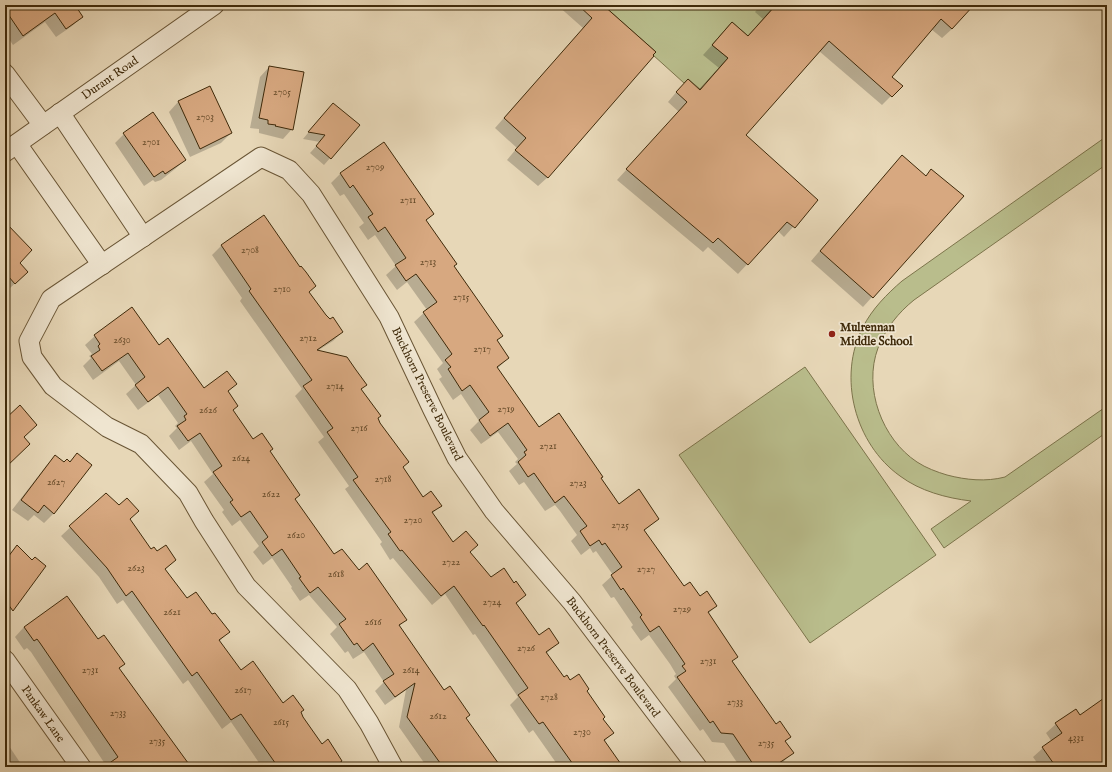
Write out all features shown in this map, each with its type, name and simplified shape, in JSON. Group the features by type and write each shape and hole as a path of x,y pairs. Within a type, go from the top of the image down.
{"street":[{"name":"Durant Road","path":"11,148 214,5"},
{"path":"5,74 43,125"},
{"path":"60,113 142,237"},
{"path":"11,148 102,265"},
{"name":"Buckhorn Preserve Boulevard","path":"393,767 369,723 347,689 246,586 204,521 188,493 141,444 107,427 53,386 32,357 29,341 51,299 261,157 289,170 311,194 389,317 456,458 494,511 572,602 697,767"},
{"name":"Pankaw Lane","path":"5,660 80,767"}],"green space":[{"path":"603,5 767,5 772,9 748,36 732,22 712,45 728,58 700,89 688,79 684,83 653,55 656,52"},
{"path":"1107,136 1107,164 914,300 893,321 878,348 874,363 873,379 875,396 885,426 894,440 917,462 932,470 947,475 976,480 991,480 1005,477 1107,406 1107,432 944,548 931,529 971,501 943,496 916,486 900,476 884,462 872,446 862,428 855,408 851,388 851,367 855,346 863,327 875,308 902,281"},
{"path":"805,367 936,555 810,643 679,455"}],"building":[{"path":"15,5 75,5 83,17 66,29 55,13 23,36 6,11"},
{"path":"578,5 603,5 656,52 548,178 515,150 526,138 504,118 592,18"},
{"path":"776,5 974,5 952,29 941,19 892,77 903,86 892,97 829,41 746,135 818,200 795,228 787,222 748,265 718,238 713,243 626,169 687,102 676,92 688,79 700,90 728,58 712,45 732,22 748,36"},
{"path":"269,66 304,72 293,130 268,124 268,120 259,118"},
{"path":"210,86 232,133 200,149 178,101"},
{"path":"333,103 360,125 331,159 316,146 325,135 308,132"},
{"path":"153,112 186,160 165,174 163,171 154,177 123,133"},
{"path":"384,142 434,214 426,220 457,264 454,266 503,336 497,340 509,358 497,367 539,427 559,413 603,477 601,478 619,504 639,489 659,519 644,530 684,586 690,582 700,596 707,591 717,606 708,612 738,657 732,661 776,724 780,721 791,737 785,741 794,753 773,767 755,767 733,734 721,733 713,721 710,723 677,677 686,671 682,666 685,664 679,655 659,626 650,632 640,617 642,615 623,588 621,590 611,575 622,567 605,543 602,545 599,540 590,546 580,531 587,526 564,496 555,503 534,473 528,477 518,462 526,455 524,452 527,450 508,423 490,436 479,420 489,412 470,385 462,391 448,369 451,367 445,360 452,354 423,312 437,302 416,274 406,281 395,265 406,258 385,227 378,232 368,217 373,214 353,185 350,188 340,173"},
{"path":"902,155 926,176 931,169 964,196 873,298 820,251"},
{"path":"264,215 300,267 301,266 316,286 309,292 326,315 330,319 333,317 343,332 317,350 347,357 367,385 361,389 381,416 378,418 380,423 409,462 403,467 423,497 431,491 442,506 432,512 453,542 466,531 478,545 470,552 491,577 504,568 514,583 516,581 526,595 516,603 539,635 549,628 559,643 546,652 564,677 567,675 570,680 579,674 589,689 587,691 605,717 603,719 614,733 604,740 623,767 575,767 543,722 539,724 518,695 528,688 484,625 483,626 454,586 441,596 402,550 400,551 388,534 391,532 353,480 358,477 327,432 333,428 303,386 312,380 249,291 251,289 221,245"},
{"path":"5,222 32,250 20,263 28,272 15,284 8,276 5,279"},
{"path":"132,307 159,345 168,338 204,388 227,371 237,384 228,391 238,406 233,410 253,439 262,433 273,449 270,451 300,495 295,499 334,554 342,549 359,570 367,563 407,620 399,625 444,690 450,686 470,715 466,718 501,767 443,767 407,717 415,683 395,697 383,681 394,674 373,643 363,651 357,643 354,645 339,624 346,619 318,587 310,593 299,578 301,577 282,549 272,556 262,542 268,537 250,511 241,517 230,502 233,500 213,472 222,466 200,433 188,441 177,426 186,420 184,416 187,414 168,387 148,402 135,385 145,377 128,353 102,371 91,356 100,350 98,346 100,344 94,335"},
{"path":"20,405 37,425 24,437 30,444 5,468 5,419"},
{"path":"77,453 92,465 54,514 44,505 38,513 21,500 55,455 64,462 67,459 70,462"},
{"path":"106,493 119,505 127,498 139,511 130,519 151,549 154,547 157,551 166,545 176,560 165,569 187,598 196,592 212,614 215,613 230,632 219,640 241,670 253,661 283,703 293,695 304,710 301,712 303,717 322,744 328,739 342,761 334,767 278,767 241,714 231,720 197,672 192,676 132,591 126,596 107,568 69,526"},
{"path":"17,545 32,560 35,557 46,566 13,611 5,600 5,561"},
{"path":"67,596 98,639 104,635 125,664 119,668 191,767 104,767 118,757 40,643 37,639 34,641 24,627"},
{"path":"1107,696 1107,762 1100,767 1056,767 1042,747 1062,733 1055,723 1076,709 1080,715"}],"place":[{"name":"Mulrennan Middle School","path":"832,334"}]}
